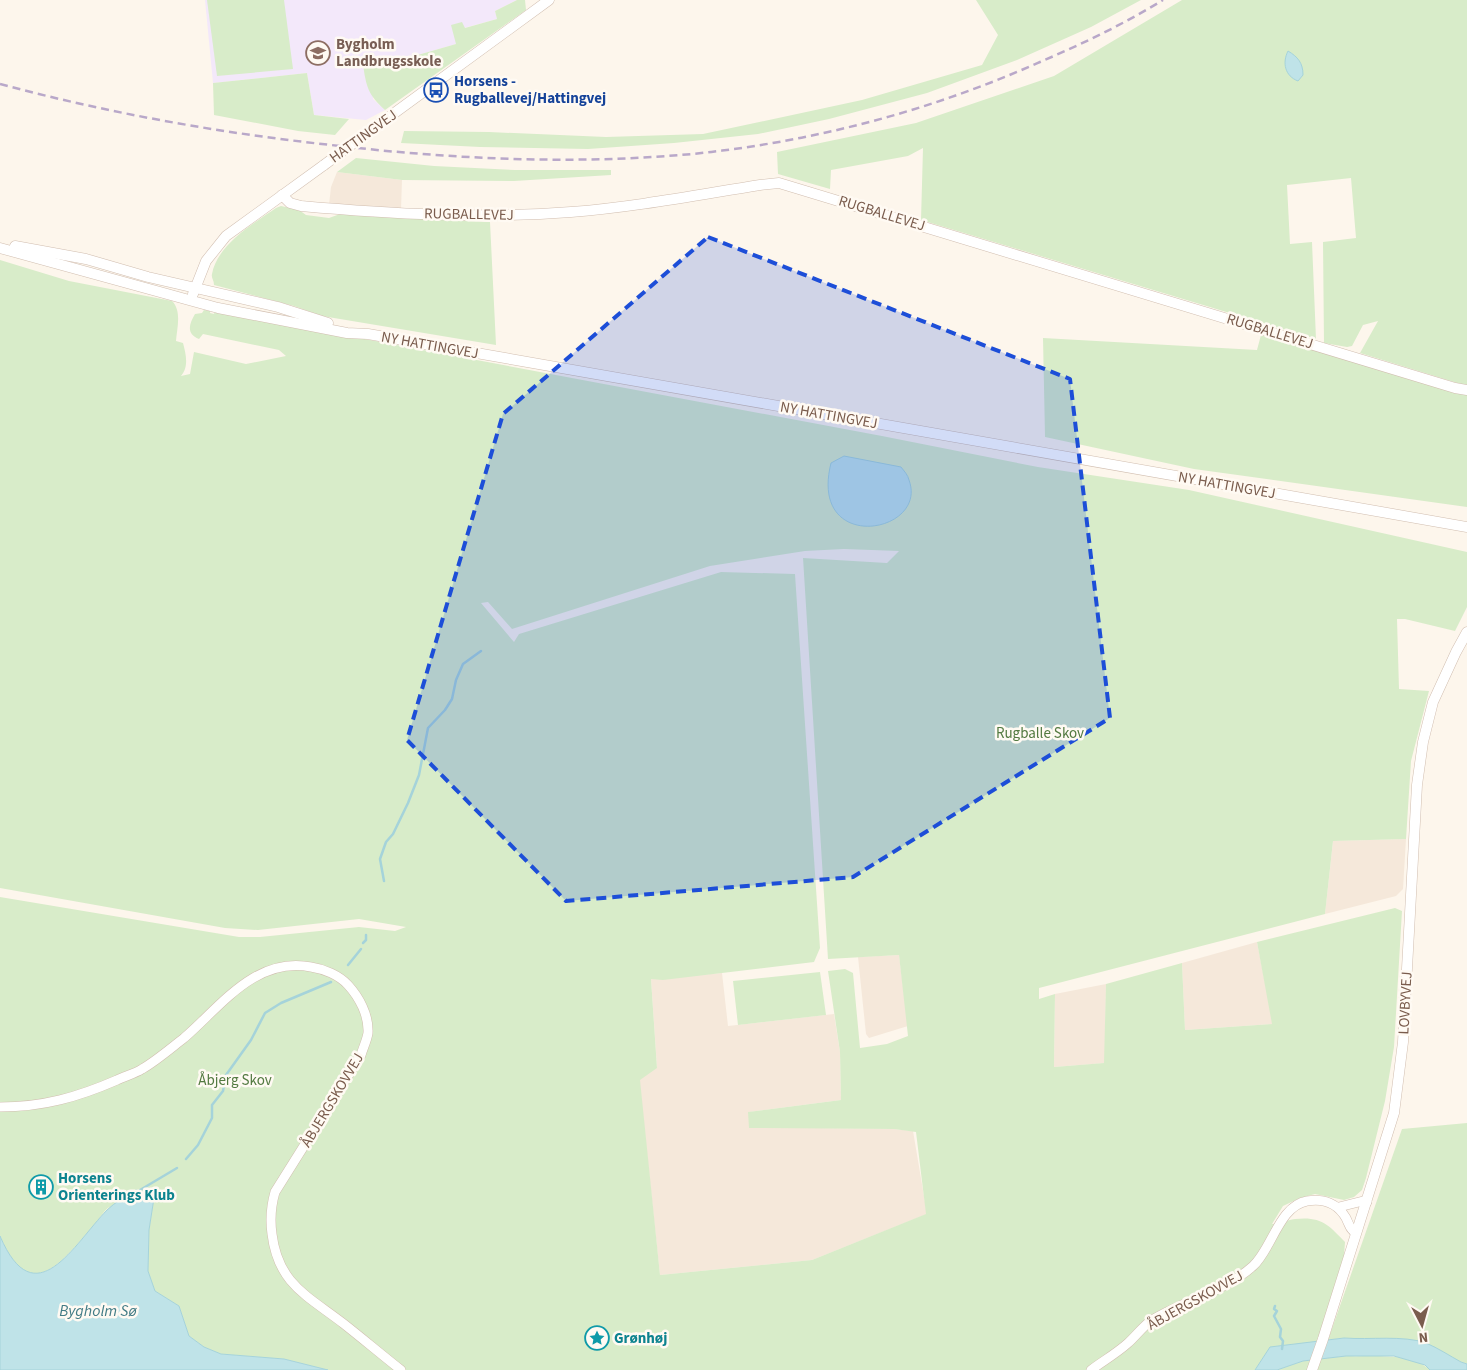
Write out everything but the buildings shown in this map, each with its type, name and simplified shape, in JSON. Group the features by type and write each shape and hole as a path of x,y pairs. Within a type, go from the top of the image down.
{"street":[{"name":"HATTINGVEJ","path":"190,301 206,261 226,236 549,0"},
{"name":"RUGBALLEVEJ","path":"282,195 290,203 302,206 457,216 515,215 630,206 779,183 1455,388 1467,390"},
{"path":"0,242 86,259 194,288 278,307 312,319 368,334"},
{"path":"0,248 190,301"},
{"path":"85,272 114,276 182,292 188,292 194,288"},
{"name":"NY HATTINGVEJ","path":"190,301 324,328 368,334 1467,527"},
{"name":"LOVBYVEJ","path":"1312,1370 1394,1113 1403,1042 1417,785 1423,742 1433,702 1467,632"},
{"name":"ÅBJERGSKOVVEJ","path":"0,1107 26,1107 54,1102 90,1092 142,1069 184,1038 228,995 262,972 283,966 306,966 323,969 344,980 358,996 368,1032 361,1054 275,1192 272,1201 271,1224 274,1248 278,1262 290,1281 401,1370"},
{"name":"ÅBJERGSKOVVEJ","path":"1091,1370 1126,1345 1151,1320 1235,1280 1254,1266 1262,1256 1284,1217 1296,1206 1314,1201 1326,1202 1339,1207 1363,1201 1367,1202"},
{"path":"1339,1207 1352,1231 1356,1233"}],"highlighted area":[{"path":"708,237 1070,379 1110,718 853,877 566,901 407,740 503,414"}],"shaded area":[{"name":"Bygholm Landbrugsskole","path":"205,0 517,0 495,11 497,19 464,28 456,44 376,67 373,99 385,110 366,120 314,115 307,73 213,83"},
{"path":"337,172 402,180 401,209 329,205 331,187"},
{"path":"1406,839 1403,889 1396,896 1325,914 1333,841"},
{"path":"1257,942 1273,1024 1185,1030 1182,963"},
{"path":"899,955 908,1026 869,1038 866,1034 858,957"},
{"path":"722,973 728,1026 834,1014 840,1052 841,1100 749,1112 749,1127 894,1129 913,1131 927,1214 812,1260 660,1275 639,1080 657,1067 651,979"},
{"path":"1106,984 1105,1063 1054,1067 1055,994"}],"green space":[{"path":"207,0 284,0 293,69 217,76"},
{"path":"517,0 525,0 526,10 385,110 371,95 363,64 374,61 376,67 456,44 451,25 462,22 465,28 497,19 495,11"},
{"path":"976,0 1141,0 1091,27 1017,60 927,93 829,119 758,134 674,143 588,149 401,143 404,131 489,132 606,137 703,134 862,100 982,65 998,35"},
{"path":"1182,0 1467,0 1467,386 1360,353 1378,321 1363,325 1352,346 1347,347 1324,343 1323,242 1356,238 1351,178 1287,185 1290,244 1312,242 1316,339 921,220 923,148 908,156 831,170 830,189 778,174 777,152 916,123 1054,76"},
{"path":"307,73 314,115 349,119 335,135 298,131 214,115 213,83"},
{"path":"356,158 434,166 515,170 611,170 611,175 514,181 402,180 337,172"},
{"path":"281,206 299,210 306,215 329,218 340,214 490,222 496,345 322,316 294,306 214,285 212,275 215,263 229,244 247,228"},
{"path":"0,260 69,281 172,301 178,315 176,341 183,343 186,356 185,369 181,376 190,374 194,352 246,364 286,356 279,350 203,334 199,339 195,337 190,332 190,328 195,314 202,313 204,310 214,314 215,311 1038,467 1189,490 1467,552 1467,607 1455,631 1405,619 1397,619 1399,689 1429,691 1411,761 1406,839 1333,841 1325,914 1039,988 1039,999 1055,994 1054,1067 1104,1063 1106,984 1182,963 1185,1030 1272,1024 1257,942 1395,908 1402,911 1394,1047 1385,1101 1362,1190 1354,1197 1344,1200 1315,1194 1300,1198 1283,1206 1272,1224 1304,1218 1318,1220 1329,1226 1345,1242 1344,1256 1319,1342 1271,1347 1255,1370 328,1370 284,1359 221,1354 204,1347 189,1336 179,1306 155,1291 148,1271 149,1230 154,1198 108,1208 69,1253 46,1271 34,1273 23,1269 11,1257 0,1236 0,897 239,937 260,937 359,927 395,931 406,927 359,919 258,930 225,928 0,888","holes":["844,549 899,551 887,563 803,558 828,959 899,955 908,1036 887,1044 860,1048 853,973 845,969 828,971 840,1052 841,1100 748,1112 749,1128 894,1129 916,1132 926,1214 812,1260 660,1275 640,1080 657,1068 651,979 663,980 814,962 820,948 795,574 721,572 519,634 514,642 481,603 488,602 512,629 710,566 805,551"]},
{"path":"1261,335 1467,394 1467,507 1194,469 1045,437 1043,338 1257,350"},
{"path":"820,972 826,1015 738,1025 733,981"},
{"path":"1467,1123 1467,1364 1388,1338 1328,1340 1402,1129"},
{"path":"1346,1356 1402,1358 1413,1360 1430,1370 1316,1370 1320,1359"},
{"path":"1313,1360 1309,1370 1277,1370 1303,1361"}],"water":[{"path":"1288,51 1297,58 1302,67 1303,75 1298,81 1290,76 1286,69 1285,60"},
{"path":"844,456 901,467 908,478 910,499 902,513 887,523 869,526 851,523 836,512 829,492 831,463"},
{"name":"Bygholm Sø","path":"136,1190 146,1192 154,1198 149,1230 148,1271 155,1291 179,1306 189,1336 204,1347 221,1354 284,1359 328,1370 0,1370 0,1236 13,1260 27,1271 41,1273 68,1255 107,1210"},
{"path":"1344,1338 1397,1338 1426,1343 1467,1364 1467,1370 1430,1370 1425,1365 1394,1356 1346,1356 1303,1361 1277,1370 1255,1370 1270,1347"}],"waterway":[{"path":"384,881 380,859 386,842 393,834 408,803 419,775 428,728 445,710 452,699 456,680 463,664 481,651"},
{"path":"363,943 366,940 366,935"},
{"path":"348,965 361,949"},
{"path":"186,1159 198,1145 212,1118 212,1105 223,1091 226,1075 251,1040 265,1013 281,1003 331,982"},
{"path":"140,1190 177,1168"},
{"path":"1275,1306 1274,1309 1277,1311 1274,1316 1281,1329 1282,1349"}],"railway":[{"path":"0,84 164,121 289,140 376,150 466,157 556,160 692,154 737,149 826,133 870,122 956,95 998,80 1087,41 1163,0"}],"place":[{"name":"Bygholm Landbrugsskole","path":"318,53"},
{"name":"Horsens - Rugballevej/Hattingvej","path":"436,90"},
{"name":"Horsens Orienterings Klub","path":"41,1187"},
{"name":"Grønhøj","path":"597,1338"}],"park label":[{"name":"Rugballe Skov","path":"1040,733"},
{"name":"Åbjerg Skov","path":"235,1080"}]}
